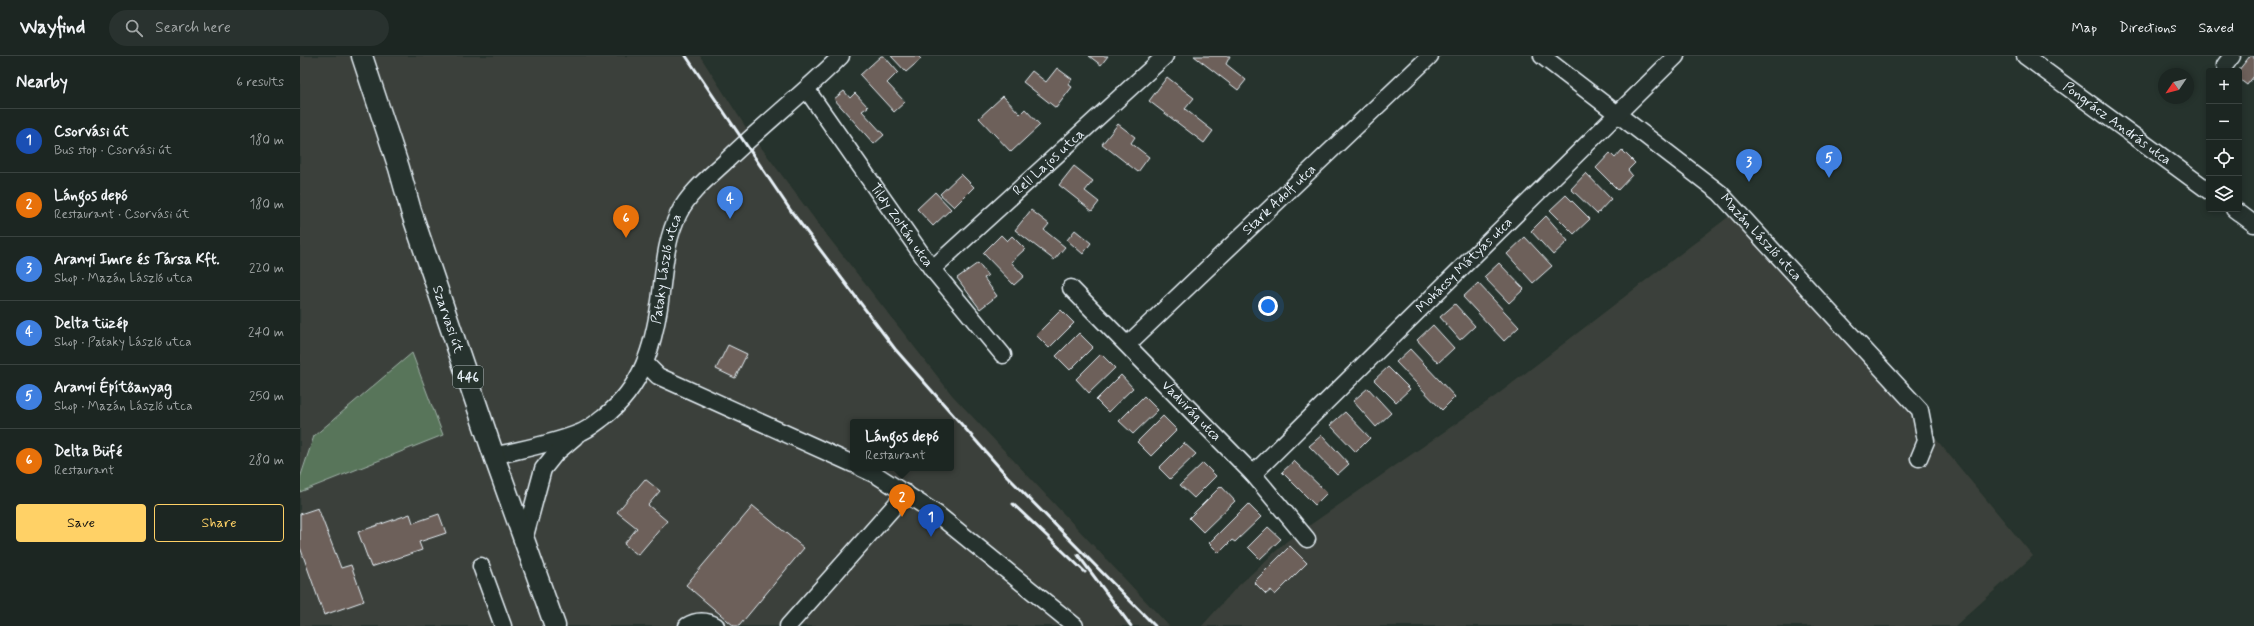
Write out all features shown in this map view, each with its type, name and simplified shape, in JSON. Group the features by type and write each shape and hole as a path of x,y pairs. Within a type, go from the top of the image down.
{"main road":[{"name":"Szarvasi út","path":"362,56 400,168 411,211 494,456 525,536 556,626"}],"street":[{"name":"Pataky László utca","path":"494,456 579,433 592,426 618,406 632,388 646,364 659,306 669,242 679,213 700,185 744,143 806,90 841,56"},
{"name":"Rell Lajos utca","path":"932,269 1165,56"},
{"name":"Stark Adolf utca","path":"1128,344 1430,56"},
{"name":"Mazán László utca","path":"1542,56 1720,193 1920,410 1926,441 1919,458"},
{"name":"Mohácsy Mátyás utca","path":"1252,474 1676,56"},
{"name":"Pongrácz András utca","path":"2025,56 2206,189"},
{"name":"Tildy Zoltán utca","path":"806,90 932,269 1003,355"},
{"path":"2238,212 2254,224"},
{"name":"Vadvirág utca","path":"1071,288 1128,344 1252,474 1307,539"},
{"path":"646,364 658,376 850,463"},
{"path":"525,536 544,469 554,454 579,433"},
{"path":"866,471 906,493 937,514 1075,626"},
{"path":"788,626 906,493"},
{"path":"481,566 503,626"},
{"path":"687,626 693,622 710,622 716,626"}],"shaded area":[{"path":"300,56 700,56 745,126 822,229 952,395 1169,626 300,626"},
{"path":"1736,211 1926,427 2033,556 1955,626 1202,626 1236,588 1287,541 1497,395"}],"green space":[{"path":"412,353 443,435 300,492 300,478 314,436"}],"building":[{"path":"881,56 884,56 898,72 887,83 905,102 894,112 860,75"},
{"path":"891,56 918,56 921,59 906,72"},
{"path":"1089,56 1108,56 1101,65"},
{"path":"1194,56 1230,56 1226,64 1246,80 1238,90"},
{"path":"2250,56 2254,56 2254,76 2247,85 2242,81 2242,68 2240,68"},
{"path":"1057,68 1072,79 1068,84 1072,87 1056,108 1023,82 1032,71 1046,82"},
{"path":"1167,77 1194,98 1185,109 1213,131 1204,143 1149,101"},
{"path":"844,91 850,98 855,93 868,107 862,111 884,135 874,144 834,99"},
{"path":"1003,96 1020,114 1025,109 1040,125 1011,152 979,118"},
{"path":"1118,124 1135,137 1131,143 1149,157 1138,172 1102,144"},
{"path":"1622,150 1635,163 1628,170 1632,175 1618,190 1596,168 1610,153 1615,158"},
{"path":"1074,166 1093,181 1085,191 1099,202 1092,211 1059,185"},
{"path":"1586,173 1611,199 1597,214 1571,189"},
{"path":"961,174 974,187 954,207 940,194"},
{"path":"935,192 951,209 933,226 917,209"},
{"path":"1566,195 1590,219 1574,234 1550,210"},
{"path":"1031,210 1049,224 1044,230 1065,247 1054,260 1015,230"},
{"path":"1546,216 1568,241 1553,255 1531,231"},
{"path":"1075,230 1091,243 1083,254 1067,240"},
{"path":"1001,235 1007,241 1012,236 1025,249 1011,262 1024,276 1014,285 983,253"},
{"path":"1525,237 1552,266 1533,283 1507,254"},
{"path":"978,263 988,276 984,278 997,296 980,309 957,278"},
{"path":"1499,263 1524,289 1509,303 1484,277"},
{"path":"1478,283 1519,327 1504,341 1463,297"},
{"path":"1455,304 1475,326 1460,340 1440,317"},
{"path":"1061,310 1074,323 1049,348 1036,335"},
{"path":"1433,325 1454,348 1438,363 1417,340"},
{"path":"1079,333 1093,347 1070,370 1056,356"},
{"path":"728,345 747,354 735,378 716,369"},
{"path":"1410,349 1455,397 1442,410 1396,362"},
{"path":"1101,354 1115,368 1089,393 1076,379"},
{"path":"1388,367 1410,389 1396,402 1374,380"},
{"path":"1121,375 1133,388 1108,412 1096,400"},
{"path":"1368,388 1391,413 1376,427 1353,401"},
{"path":"1144,396 1158,410 1133,434 1119,421"},
{"path":"1345,412 1370,438 1356,452 1330,425"},
{"path":"1163,416 1177,430 1151,456 1137,442"},
{"path":"1322,435 1349,464 1337,475 1309,446"},
{"path":"1184,443 1196,454 1170,479 1159,468"},
{"path":"1294,461 1327,493 1315,505 1282,472"},
{"path":"1203,463 1216,476 1194,498 1180,485"},
{"path":"645,479 660,491 648,505 667,521 638,555 624,544 637,528 617,512"},
{"path":"1221,486 1235,501 1203,532 1189,518"},
{"path":"1248,504 1261,517 1235,542 1232,540 1219,553 1209,543"},
{"path":"753,506 804,548 739,626 734,626 686,585"},
{"path":"318,508 341,568 351,565 364,601 324,615 300,547 300,514"},
{"path":"410,514 413,523 439,514 446,533 419,542 422,550 371,567 358,532"},
{"path":"1268,527 1281,539 1260,559 1248,547"},
{"path":"1290,546 1307,563 1275,595 1271,590 1266,594 1254,582"}],"railway":[{"path":"686,56 791,211 895,349 1007,476 1155,626"},
{"path":"1013,504 1085,572"},
{"path":"1078,555 1131,626"}],"place":[{"name":"Aranyi Építőanyag","path":"1829,178"},
{"name":"Aranyi Imre és Társa Kft.","path":"1749,182"},
{"name":"Delta tüzép","path":"730,219"},
{"name":"Delta Büfé","path":"626,238"},
{"name":"Lángos depó","path":"902,517"},
{"name":"Csorvási út","path":"931,537"}]}
